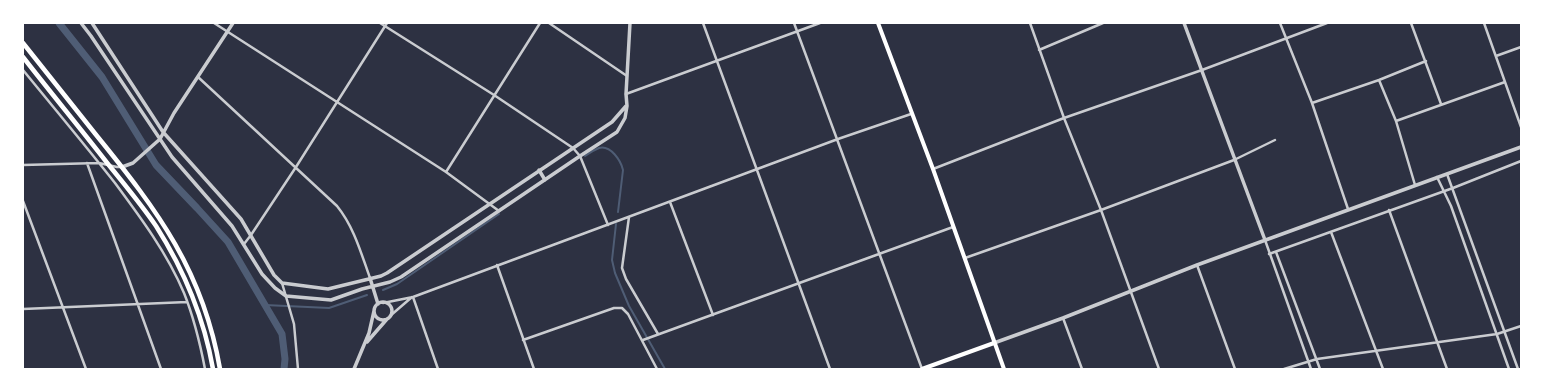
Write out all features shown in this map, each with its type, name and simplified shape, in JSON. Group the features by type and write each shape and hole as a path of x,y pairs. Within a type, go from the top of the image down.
{"highway":[{"path":"23,43 122,167 159,216 175,242 189,269 211,326 220,369"},
{"path":"23,57 149,216 176,262 200,316 208,344 212,369"}],"main road":[{"path":"878,23 933,169 1004,369"},
{"path":"922,369 994,343"}],"street":[{"path":"81,23 172,157 232,226 266,279 286,296 331,300 390,282 401,277 617,132 625,118 627,106 626,94 630,23"},
{"path":"92,23 163,132 241,219 272,271 282,283 291,310 296,338 298,369"},
{"path":"214,23 446,172 499,211"},
{"path":"23,165 99,163 122,167 133,163 160,139 233,23"},
{"path":"380,23 494,95 573,148 580,156 608,225"},
{"path":"244,244 296,167 388,23"},
{"path":"446,172 540,23"},
{"path":"549,23 627,76"},
{"path":"702,23 830,369"},
{"path":"794,23 922,369"},
{"path":"626,94 820,23"},
{"path":"1030,23 1064,118 1101,210 1159,369"},
{"path":"1039,50 1103,23"},
{"path":"1184,23 1265,240 1311,369"},
{"path":"1280,23 1312,103 1348,209"},
{"path":"933,169 1064,118 1202,70 1327,23"},
{"path":"1411,23 1426,60 1441,104"},
{"path":"1484,23 1521,127"},
{"path":"1496,56 1521,47"},
{"path":"1312,103 1379,80 1426,60"},
{"path":"23,70 99,163 156,240 187,302 197,334 204,369"},
{"path":"198,77 296,167 337,206 346,217 353,229 372,287 381,303"},
{"path":"1379,80 1396,121 1415,185"},
{"path":"1396,121 1505,82"},
{"path":"282,283 328,289 387,273 612,122 627,106"},
{"path":"354,369 364,346 375,307 381,303 413,297 838,139 911,114"},
{"path":"964,258 1101,210 1234,160 1275,140"},
{"path":"994,343 1063,318 1197,265 1521,147"},
{"path":"1269,254 1453,188 1521,161"},
{"path":"87,163 161,369"},
{"path":"539,170 545,180"},
{"path":"1447,174 1518,369"},
{"path":"1437,177 1451,206 1509,369"},
{"path":"23,201 86,369"},
{"path":"670,202 713,314"},
{"path":"1389,210 1447,369"},
{"path":"629,217 622,268 626,279 658,334"},
{"path":"643,340 953,227"},
{"path":"1332,232 1383,369"},
{"path":"1276,252 1320,369"},
{"path":"497,265 534,369"},
{"path":"1197,265 1235,369"},
{"path":"374,312 378,319 382,320 388,318 413,297"},
{"path":"413,297 438,369"},
{"path":"23,308 187,302"},
{"path":"364,346 392,312 387,304 381,303"},
{"path":"523,340 614,308 622,308 628,314 643,340 657,369"},
{"path":"1063,318 1082,369"},
{"path":"1284,369 1316,358 1497,334 1521,326"}],"waterway":[{"path":"59,23 102,77 156,165 228,242 282,334 285,359 284,369"},
{"path":"585,156 599,148 603,148 608,149 615,154 620,162 623,170 618,212"},
{"path":"383,290 397,284 499,214"},
{"path":"616,224 612,260 615,273 629,306 665,369"},
{"path":"265,305 329,308 367,295"}]}
